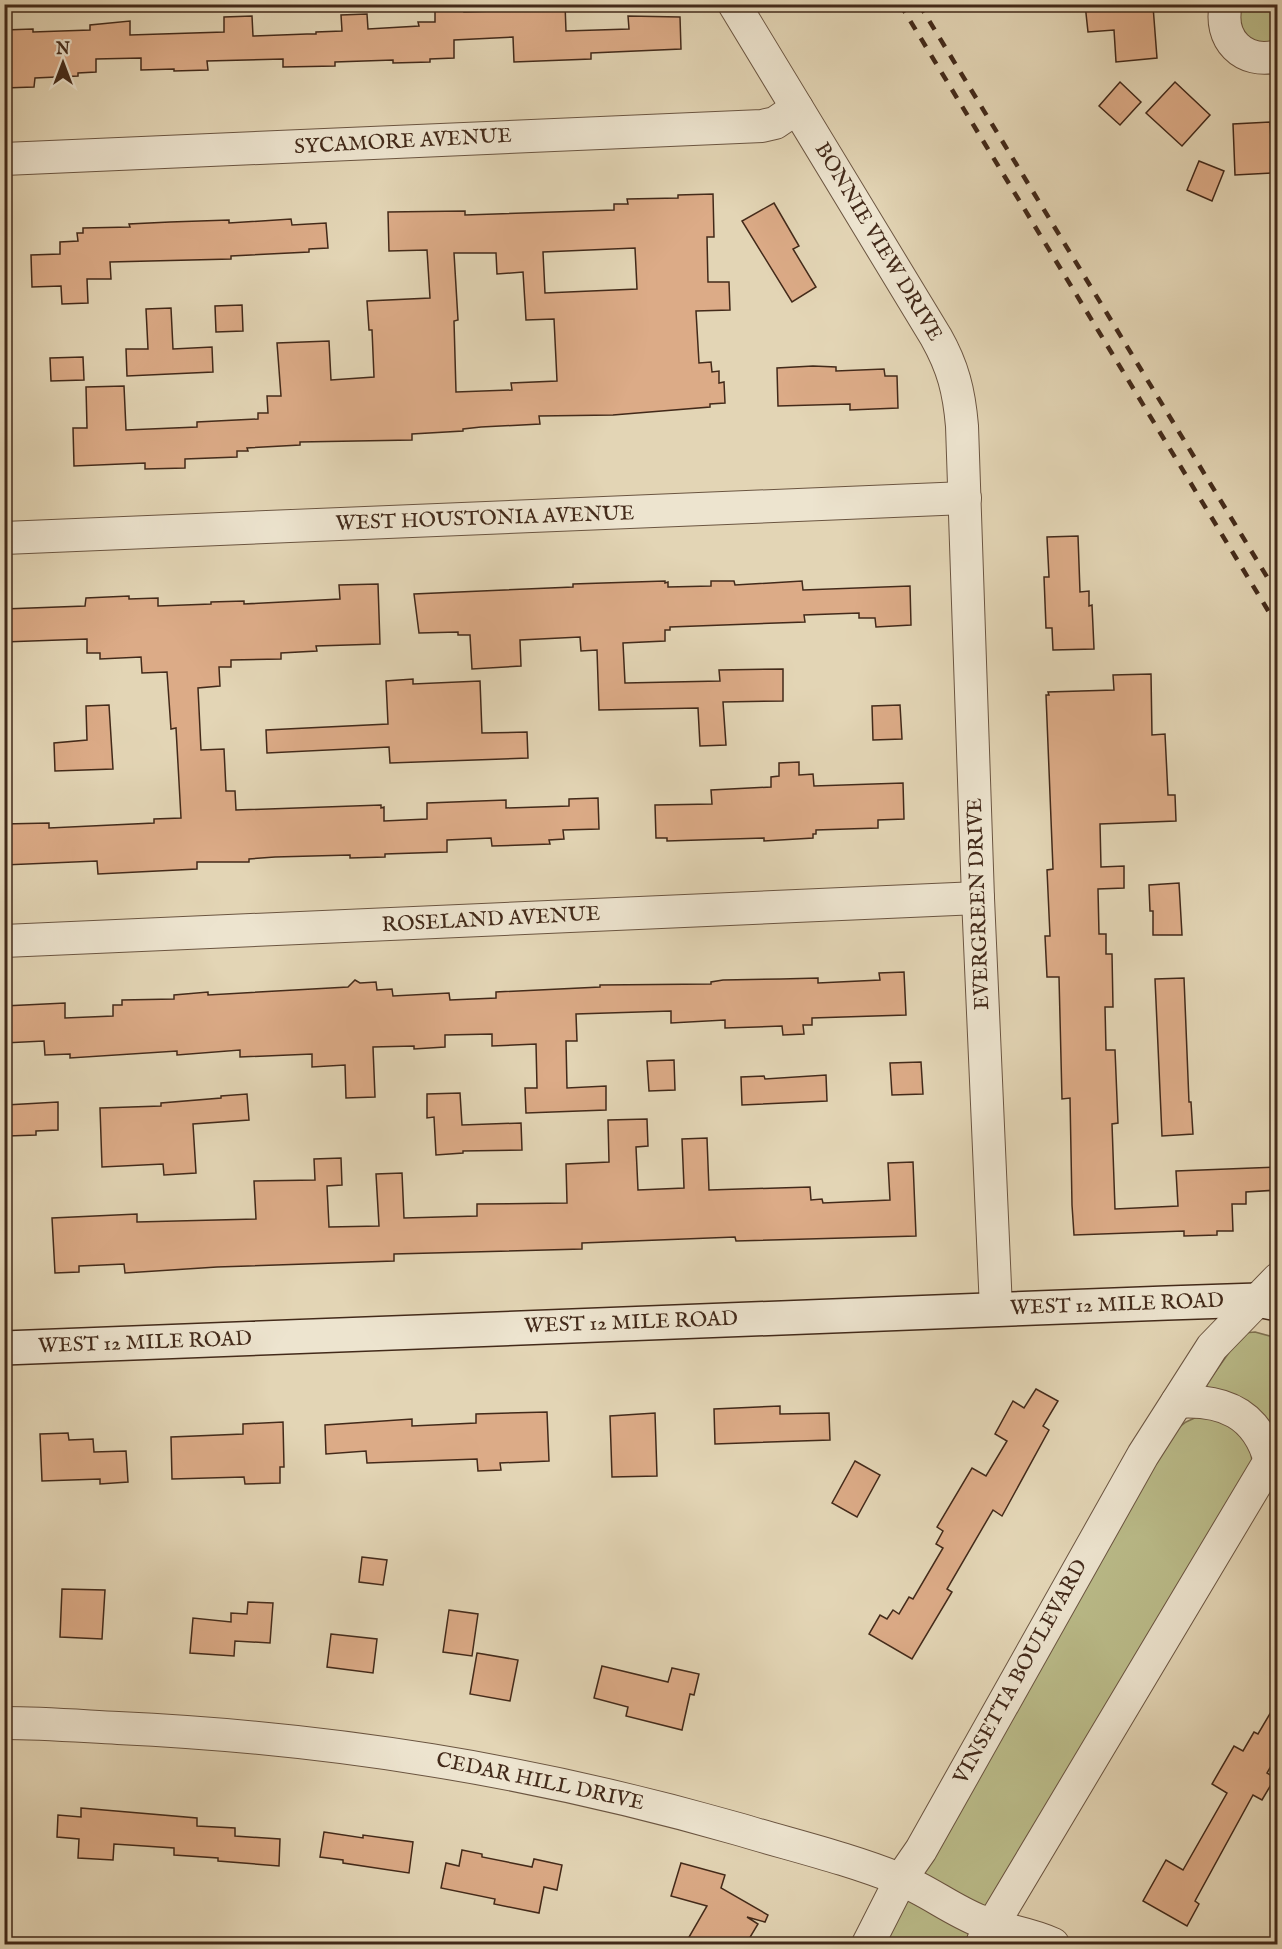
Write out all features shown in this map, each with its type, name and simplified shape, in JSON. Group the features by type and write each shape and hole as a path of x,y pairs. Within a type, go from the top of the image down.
{"main road":[{"name":"WEST 12 MILE ROAD","path":"4,1348 1274,1298"}],"street":[{"name":"BONNIE VIEW DRIVE","path":"734,4 949,360 960,403 965,498"},
{"path":"1226,4 1224,26 1233,44 1253,57 1278,56"},
{"name":"SYCAMORE AVENUE","path":"4,159 751,126 775,123 797,108"},
{"name":"WEST HOUSTONIA AVENUE","path":"4,538 965,498"},
{"name":"EVERGREEN DRIVE","path":"965,498 978,898 996,1309"},
{"name":"ROSELAND AVENUE","path":"4,941 978,898"},
{"name":"VINSETTA BOULEVARD","path":"868,1944 901,1879 921,1850 1143,1455 1212,1347 1274,1298"},
{"path":"987,1935 1274,1454 1266,1448 1256,1430 1244,1416 1212,1403 1177,1402"},
{"name":"CEDAR HILL DRIVE","path":"4,1723 227,1734 426,1758 499,1771 635,1801 850,1862 901,1879 980,1921 987,1935 1032,1935 1053,1944"}],"green space":[{"path":"1240,5 1277,5 1277,43 1267,47 1241,34"},
{"path":"1255,1332 1277,1338 1277,1418 1272,1427 1206,1385 1240,1337 1244,1333"},
{"path":"1201,1415 1231,1420 1250,1445 1252,1462 987,1911 931,1883 925,1874 927,1859 1173,1432 1186,1422"},
{"path":"919,1899 972,1934 971,1944 883,1944 907,1900"}],"building":[{"path":"525,4 565,4 566,31 629,29 628,16 680,17 681,49 591,53 591,59 514,62 513,37 454,40 454,58 430,59 430,62 393,63 393,60 335,62 335,66 283,67 283,59 207,61 208,70 174,71 174,69 141,70 141,58 96,59 96,72 78,73 78,76 35,78 34,87 4,88 4,30 33,29 33,32 90,30 90,25 130,21 130,35 224,32 224,17 252,16 253,36 316,34 316,32 342,31 341,15 367,14 368,29 419,26 418,22 435,22 435,11 525,10"},
{"path":"1085,4 1121,4 1122,9 1153,6 1157,58 1116,62 1114,30 1088,32"},
{"path":"1120,82 1141,102 1120,125 1099,106"},
{"path":"1175,82 1210,115 1182,146 1146,113"},
{"path":"1270,122 1273,173 1235,175 1233,124"},
{"path":"1199,161 1224,171 1212,201 1187,190"},
{"path":"713,194 714,237 707,237 708,282 729,282 730,310 696,311 699,363 711,362 712,372 719,371 719,383 724,382 725,403 710,404 710,407 613,415 539,416 540,424 412,434 412,440 300,442 300,445 247,448 248,451 237,451 237,457 185,459 185,468 145,469 145,463 74,466 73,428 87,428 86,387 124,386 126,430 197,427 197,422 258,419 258,413 268,413 267,396 281,396 277,343 329,341 331,380 374,377 372,330 369,330 367,301 430,298 427,250 389,251 388,212 465,211 465,215 614,210 614,204 628,204 627,199 678,198 678,195","holes":["635,248 637,289 545,293 543,252","454,253 496,253 497,274 523,272 526,320 554,319 557,381 511,383 512,390 456,392 454,321 458,320"]},
{"path":"774,203 799,246 793,249 816,287 792,302 742,221"},
{"path":"291,219 292,225 326,223 328,248 309,249 309,252 231,256 231,259 110,262 111,279 87,279 88,303 62,304 61,286 32,287 31,255 60,254 60,242 78,241 77,233 83,233 83,228 130,227 129,224 170,222 229,220 229,223"},
{"path":"242,305 243,331 216,332 215,306"},
{"path":"171,308 173,349 212,347 213,372 127,376 126,349 148,349 146,309"},
{"path":"83,357 84,380 51,381 50,358"},
{"path":"836,367 836,371 884,369 885,376 897,376 898,408 850,410 850,404 778,406 777,368"},
{"path":"1078,536 1080,592 1089,591 1094,649 1053,650 1052,628 1046,628 1044,577 1049,577 1047,537"},
{"path":"665,581 665,583 668,582 668,587 711,586 711,581 734,581 735,585 802,581 803,590 910,586 911,625 876,627 875,618 859,618 859,613 804,615 805,622 670,627 670,630 665,630 665,641 623,643 625,683 720,681 719,670 783,669 783,701 723,702 726,745 700,746 698,708 599,710 597,650 581,651 580,637 520,640 521,666 472,669 470,635 458,635 458,632 419,633 414,594"},
{"path":"378,584 380,644 316,646 317,651 281,653 281,659 231,660 231,667 219,667 220,686 198,688 201,750 224,749 226,791 235,791 236,810 381,805 381,808 384,807 384,821 427,819 427,803 506,800 506,808 569,806 569,799 598,798 599,829 563,830 564,839 549,840 550,844 492,846 491,838 447,840 447,852 385,854 385,857 350,858 350,855 275,857 249,859 249,862 197,862 197,869 98,874 97,861 4,865 4,824 49,823 49,828 154,823 154,819 181,818 176,728 171,729 167,672 142,673 141,657 100,659 100,653 87,653 87,639 4,642 4,609 85,606 86,598 129,596 129,599 158,598 158,606 211,604 211,602 244,601 244,604 340,599 339,585"},
{"path":"1151,674 1152,735 1165,734 1168,795 1175,795 1176,821 1100,824 1101,867 1124,866 1124,888 1098,889 1099,934 1106,934 1106,954 1112,954 1113,1007 1105,1007 1106,1050 1115,1050 1118,1123 1112,1124 1115,1209 1178,1206 1176,1171 1278,1167 1278,1190 1246,1192 1246,1204 1232,1204 1233,1231 1217,1231 1217,1235 1184,1236 1184,1231 1074,1235 1070,1098 1062,1099 1059,977 1047,977 1045,936 1050,936 1047,870 1053,869 1046,695 1049,695 1048,692 1114,690 1113,675"},
{"path":"413,679 413,684 480,681 482,733 527,732 528,758 390,763 389,747 267,753 266,730 388,724 386,681"},
{"path":"109,705 113,769 55,771 54,743 87,740 86,706"},
{"path":"900,705 902,739 873,740 872,706"},
{"path":"799,762 799,775 813,774 814,786 903,783 904,819 878,820 878,828 816,830 813,838 764,841 764,838 667,841 667,838 656,838 655,805 712,804 711,790 771,787 771,777 779,776 779,763"},
{"path":"1179,883 1182,935 1153,935 1153,911 1150,911 1149,885"},
{"path":"904,972 906,1015 812,1018 812,1025 803,1025 804,1034 783,1035 782,1026 725,1028 725,1020 671,1023 671,1011 576,1014 577,1041 566,1041 567,1088 606,1086 606,1110 526,1113 525,1088 537,1088 536,1044 492,1046 492,1034 445,1035 445,1047 414,1049 414,1046 373,1047 375,1097 346,1098 345,1065 312,1067 312,1054 240,1057 240,1050 177,1055 177,1051 70,1058 70,1054 45,1055 44,1041 4,1043 4,1006 65,1003 65,1018 113,1016 113,1005 122,1005 122,1000 174,999 174,995 208,992 208,995 348,987 355,980 360,983 376,982 377,990 392,989 393,996 449,993 450,1000 496,998 496,992 600,987 600,985 711,984 711,982 723,980 818,978 818,983 880,980 879,973"},
{"path":"1184,978 1189,1102 1191,1102 1193,1134 1162,1136 1155,979"},
{"path":"674,1060 675,1090 649,1091 647,1061"},
{"path":"921,1062 923,1094 892,1095 890,1063"},
{"path":"826,1075 827,1101 742,1105 741,1077 764,1076 765,1079"},
{"path":"460,1093 462,1125 521,1123 522,1150 463,1151 463,1153 436,1155 434,1117 427,1118 427,1094"},
{"path":"247,1094 249,1120 193,1124 196,1173 164,1175 163,1164 102,1167 100,1108 161,1106 161,1103"},
{"path":"58,1102 58,1130 36,1131 36,1135 8,1136 6,1105"},
{"path":"647,1119 648,1146 636,1147 638,1190 684,1188 682,1139 707,1138 709,1190 810,1187 811,1200 822,1199 823,1203 890,1200 888,1163 913,1162 916,1236 736,1241 735,1237 582,1243 582,1249 394,1254 394,1261 217,1267 125,1273 124,1264 79,1266 79,1272 55,1273 52,1218 137,1214 137,1222 256,1219 254,1181 315,1180 314,1159 341,1158 342,1185 327,1186 329,1227 379,1226 376,1174 402,1173 404,1218 477,1216 477,1204 567,1203 566,1164 609,1162 608,1120"},
{"path":"1036,1389 1058,1401 1043,1426 1049,1430 1002,1516 993,1510 947,1589 952,1592 912,1659 869,1634 880,1615 887,1619 893,1610 899,1614 909,1597 913,1599 943,1548 936,1544 943,1531 937,1527 972,1468 986,1476 1007,1441 995,1434 1013,1401 1024,1408"},
{"path":"780,1406 780,1414 829,1413 830,1440 715,1444 714,1409"},
{"path":"547,1412 549,1461 500,1463 501,1470 478,1471 477,1459 367,1463 366,1451 326,1454 325,1425 412,1419 412,1426 476,1423 476,1414"},
{"path":"655,1413 657,1476 612,1477 610,1416"},
{"path":"283,1422 284,1467 280,1467 280,1483 245,1484 244,1477 172,1479 171,1437 243,1434 243,1424"},
{"path":"68,1433 69,1440 93,1439 94,1452 126,1451 128,1482 100,1484 100,1479 42,1481 40,1434"},
{"path":"855,1461 880,1475 857,1517 832,1503"},
{"path":"362,1557 387,1560 383,1585 359,1582"},
{"path":"62,1589 105,1590 102,1639 60,1637"},
{"path":"248,1602 273,1603 270,1643 235,1641 234,1656 190,1653 193,1618 231,1622 231,1613 247,1614"},
{"path":"449,1610 478,1614 472,1656 443,1652"},
{"path":"331,1634 377,1639 373,1673 327,1667"},
{"path":"477,1653 518,1660 510,1701 470,1694"},
{"path":"602,1666 668,1682 672,1668 699,1674 694,1695 690,1694 682,1730 626,1716 628,1707 594,1698"},
{"path":"1278,1700 1278,1754 1267,1773 1275,1778 1262,1800 1253,1795 1195,1901 1199,1904 1187,1926 1143,1901 1166,1860 1183,1870 1227,1793 1212,1784 1234,1746 1243,1751 1254,1732 1258,1734"},
{"path":"81,1808 197,1818 197,1826 235,1828 235,1836 280,1839 279,1866 174,1855 174,1848 114,1844 113,1860 78,1858 79,1839 57,1837 58,1815 81,1817"},
{"path":"324,1832 413,1842 409,1873 343,1863 343,1860 320,1857"},
{"path":"462,1850 482,1854 482,1857 532,1867 534,1859 562,1865 557,1890 544,1887 539,1913 494,1904 495,1899 441,1888 446,1863 459,1866"},
{"path":"681,1863 725,1875 721,1888 768,1915 765,1922 747,1917 758,1924 746,1944 685,1944 707,1906 671,1896"}],"railway":[{"path":"900,4 1278,627"},
{"path":"919,4 1278,595"}]}
